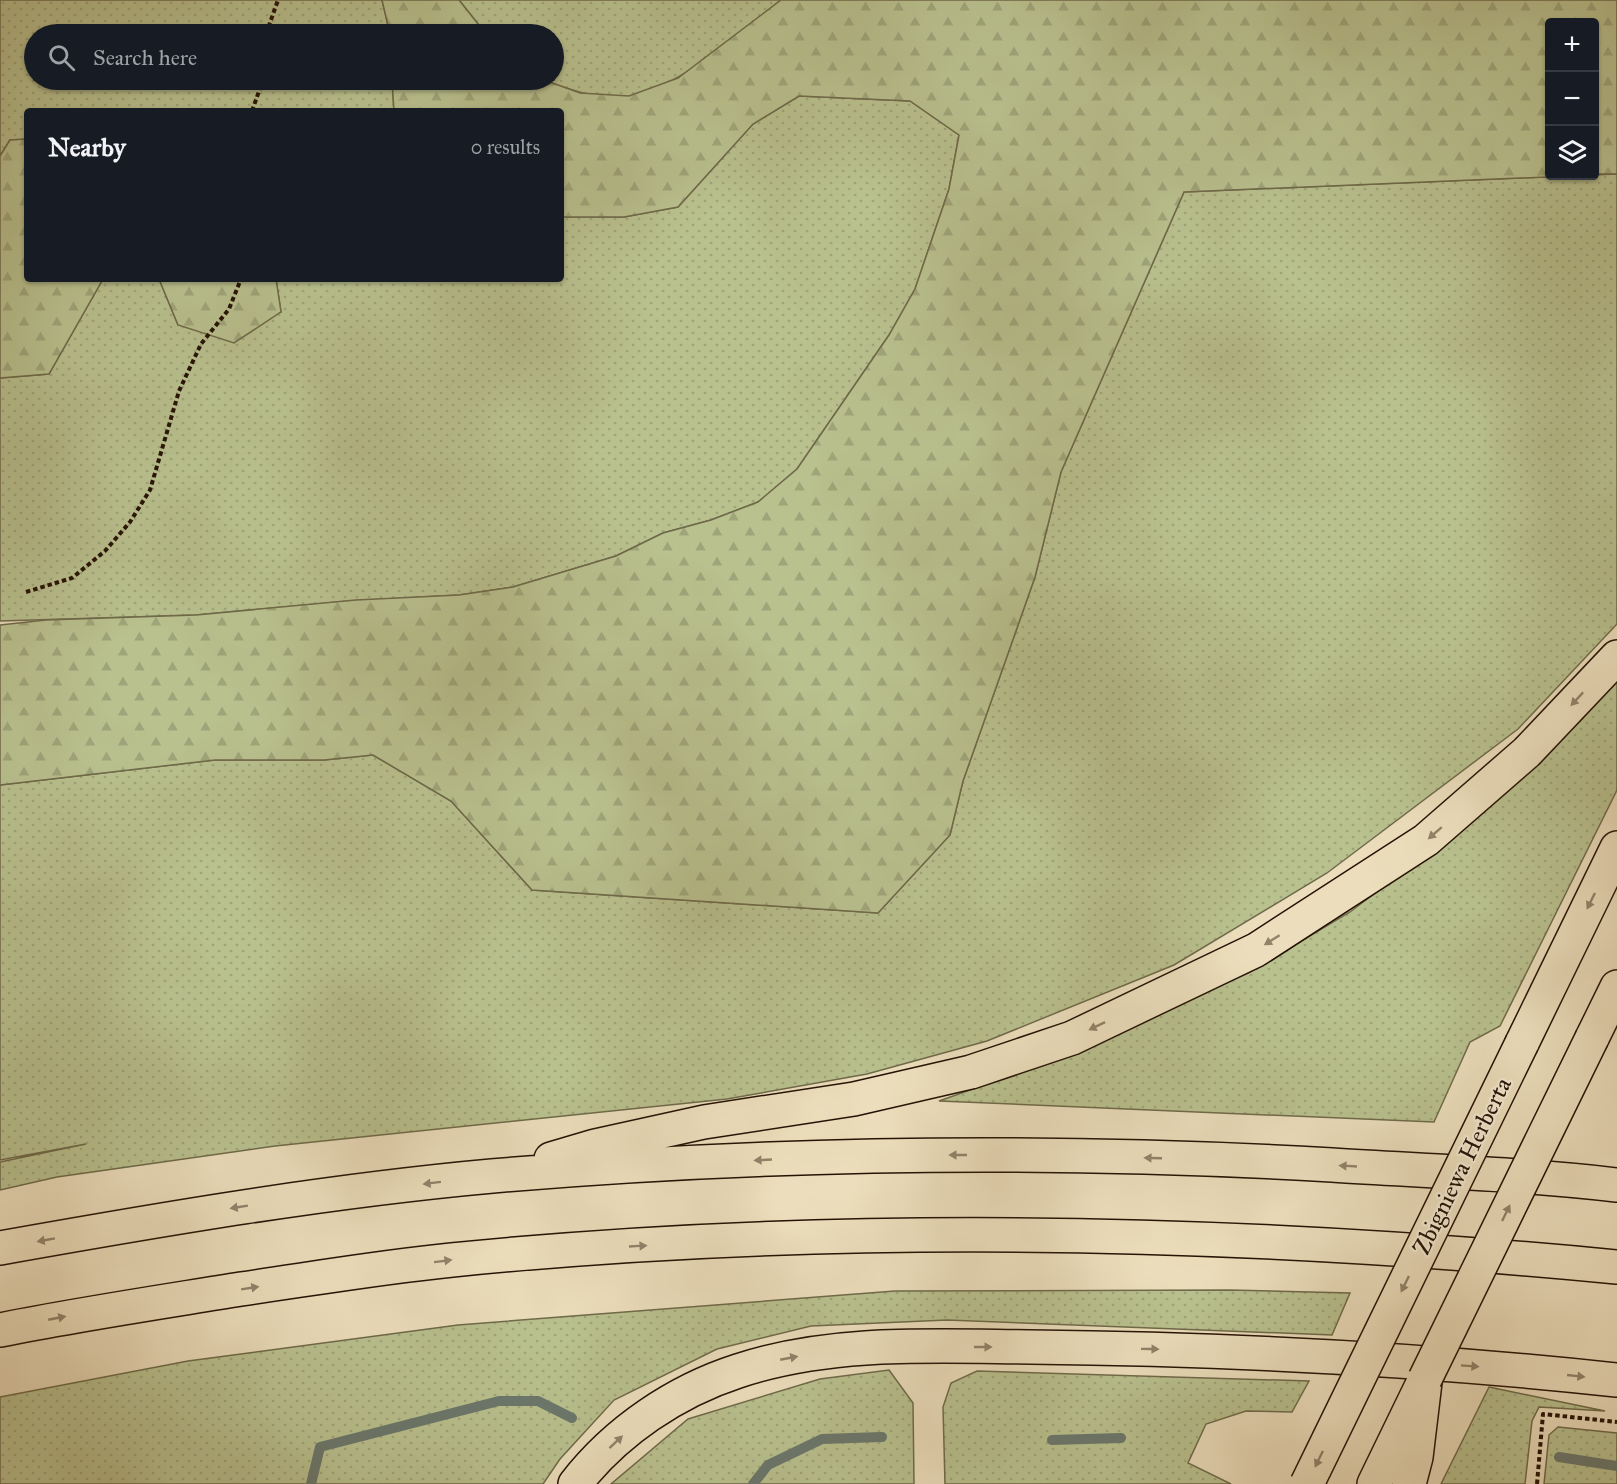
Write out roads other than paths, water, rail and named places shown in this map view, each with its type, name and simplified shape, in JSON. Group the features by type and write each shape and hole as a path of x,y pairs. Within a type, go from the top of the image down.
{"main road":[{"path":"490,1176 595,1146 660,1131 854,1099 971,1072 1072,1038 1256,950 1426,840 1527,753 1617,657"},
{"name":"Zbigniewa Herberta","path":"1307,1484 1617,848"},
{"path":"1374,1484 1617,987"},
{"path":"0,1248 262,1204 490,1176 808,1158 1085,1156 1280,1162 1617,1185"},
{"path":"0,1330 99,1311 450,1260 555,1251 774,1239 1011,1235 1178,1238 1353,1247 1617,1267"},
{"path":"575,1484 620,1438 664,1404 690,1391 739,1370 775,1361 847,1350 932,1346 1231,1351 1511,1369 1617,1380"},
{"path":"1409,1484 1416,1458 1425,1379"}],"waterway":[{"path":"311,1484 320,1447 499,1401 538,1401 572,1418"},
{"path":"753,1484 768,1465 822,1439 882,1437"},
{"path":"1052,1440 1121,1438"},
{"path":"1559,1457 1617,1466"}]}
